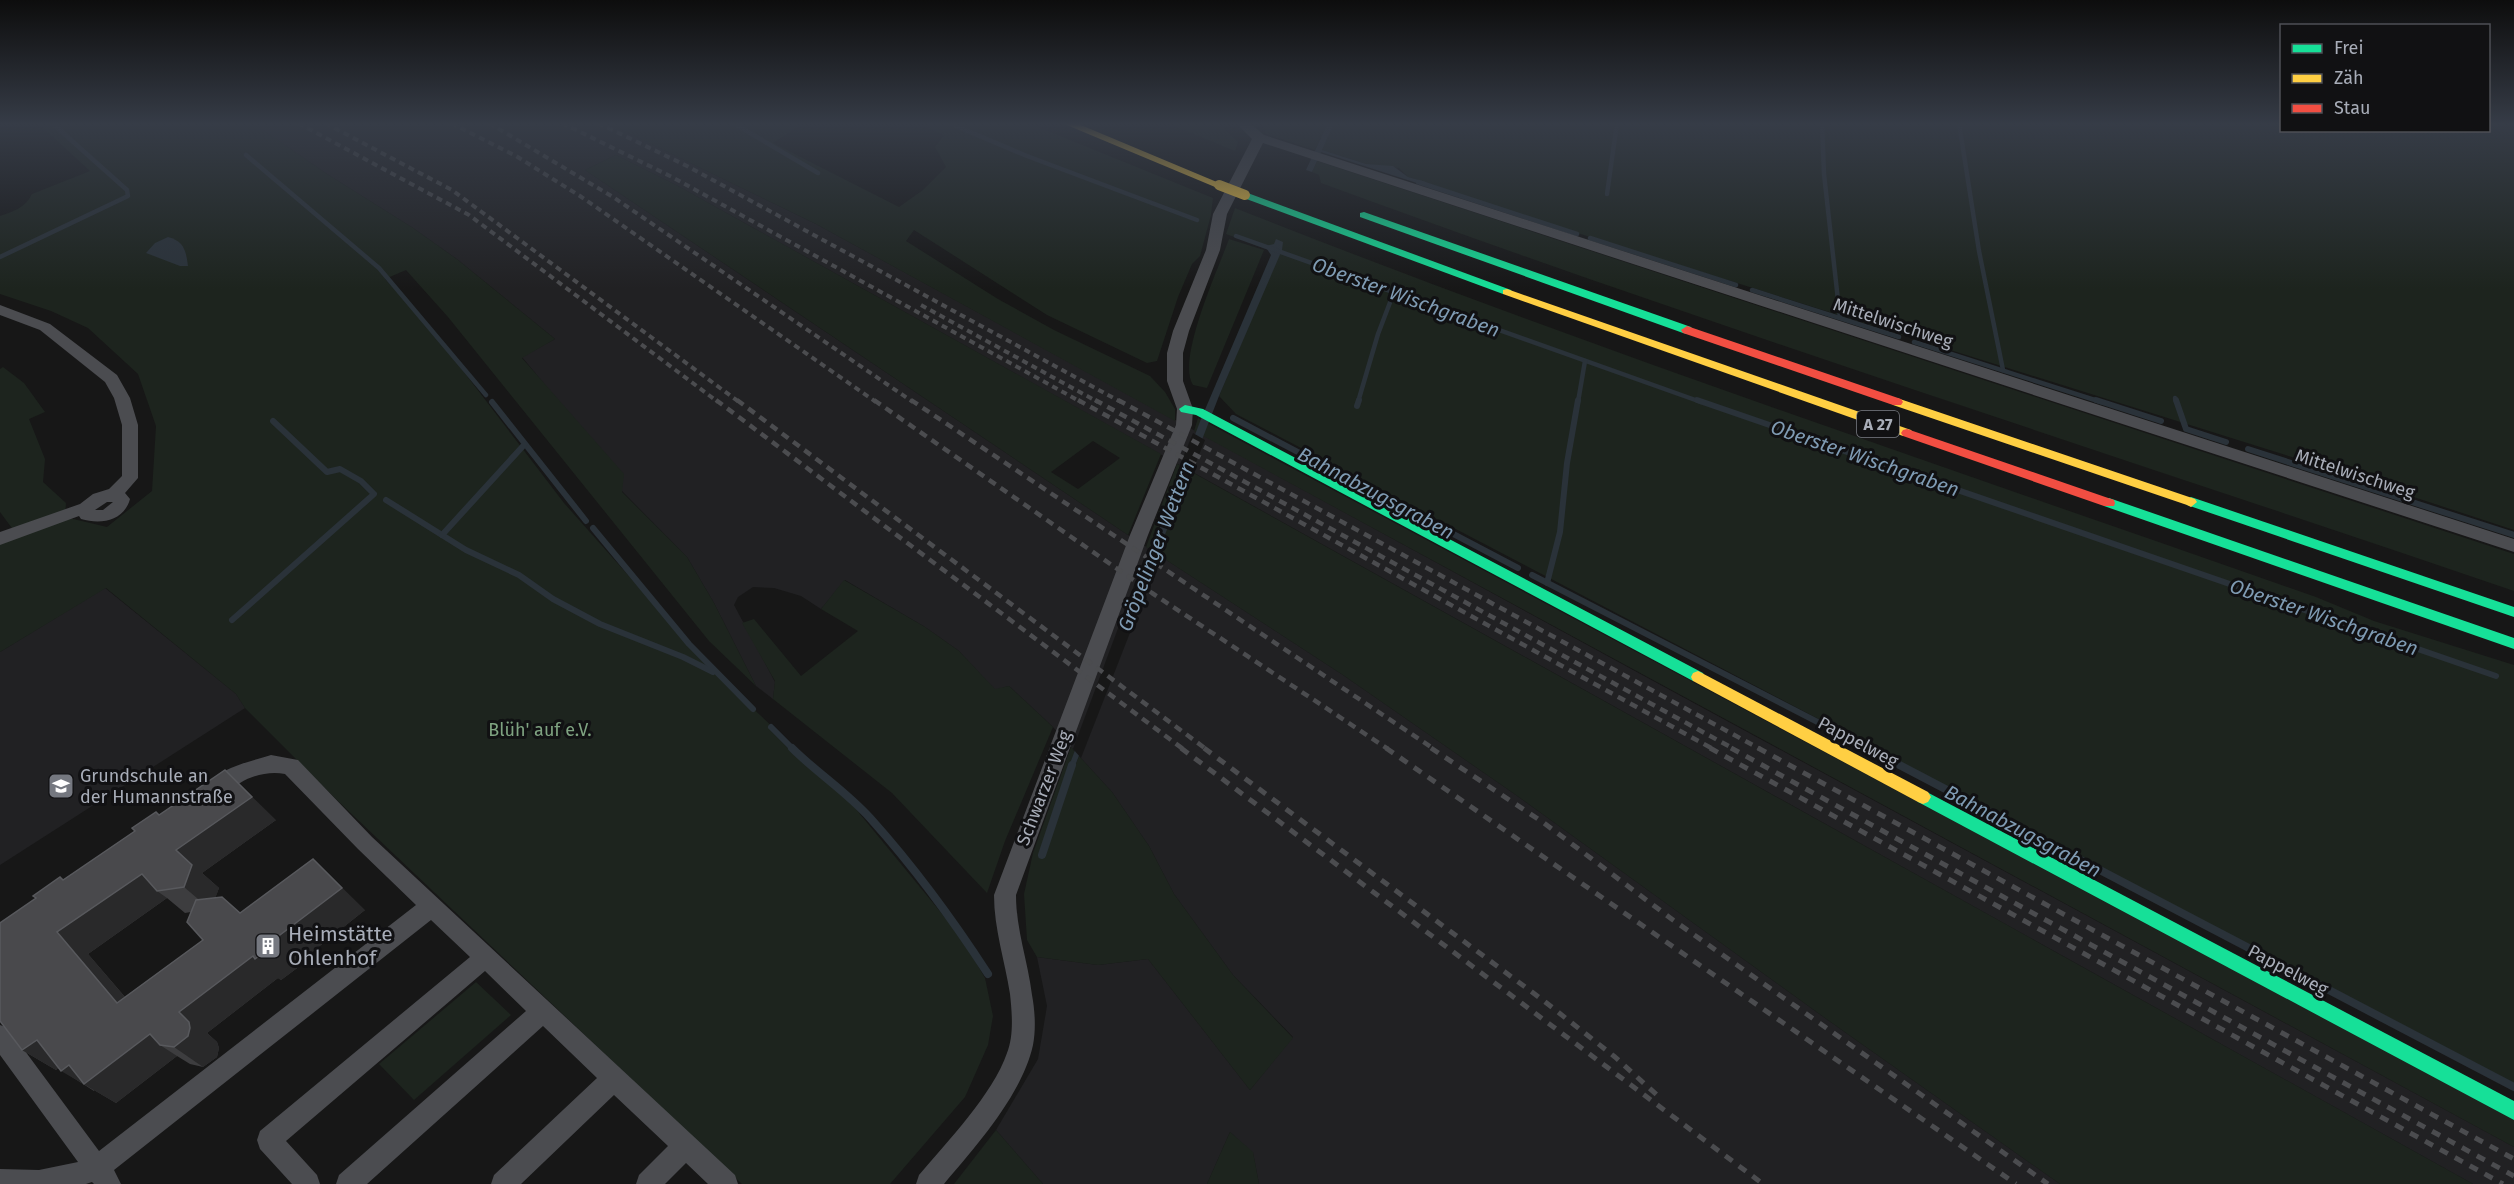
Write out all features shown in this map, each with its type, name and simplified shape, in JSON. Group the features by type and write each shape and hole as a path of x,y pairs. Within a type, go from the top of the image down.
{"main road":[{"name":"A 27","path":"1202,178 1613,332 2514,644"},
{"name":"A 27","path":"1353,211 1618,308 2514,612"},
{"name":"Pappelweg","path":"1192,410 2514,1110"}],"street":[{"path":"1192,410 1175,381 1175,354 1180,330 1213,250 1220,214 1238,178"},
{"name":"Mittelwischweg","path":"1384,178 2514,546"},
{"path":"0,310 45,327 111,379 122,398 130,425 130,478 114,495 101,497 86,508 33,525 0,539"},
{"name":"Schwarzer Weg","path":"928,1184 1003,1087 1019,1052 1023,1016 1020,989 1004,916 1005,895 1139,535 1192,410"},
{"path":"195,804 234,776 271,763 291,766 365,843 433,904 726,1184"},
{"path":"0,1181 35,1184 103,1176 433,904"},
{"path":"308,1184 269,1140 487,956"},
{"path":"348,1184 544,1010"},
{"path":"0,1036 103,1176"},
{"path":"503,1184 615,1078"},
{"path":"648,1184 686,1146"}],"shaded area":[{"path":"334,178 597,178 1128,535 1343,675 1516,795 2060,1184 1259,1184 1253,1153 1230,1132 1207,1184 1043,1184 996,1130 1038,1059 1047,1006 1037,957 1098,965 1148,959 1250,1090 1293,1037 1233,975 1174,894 1149,846 1112,792 1053,727 1009,686 995,690 959,651 925,627 845,580 821,609 801,596 774,588 753,587 738,597 734,605 775,682 773,699 756,686 714,603 687,557 622,491 550,391 522,357 555,339 458,260 413,228"},
{"path":"663,178 722,178 816,224 2514,1147 2514,1184 2473,1184"},
{"name":"Grundschule an der Humannstraße","path":"105,588 236,694 245,708 0,865 0,652"}],"green space":[{"name":"Blüh' auf e.V.","path":"72,178 334,178 413,228 458,260 555,339 522,358 624,474 622,492 687,557 714,603 756,686 709,641 448,317 406,270 385,279 425,321 564,503 714,672 841,791 961,937 985,978 993,1016 988,1045 965,1097 890,1184 742,1184 339,802 245,708 236,694 106,588 0,652 0,542 17,535 0,512 0,369 3,367 24,383 45,412 29,419 45,459 43,482 66,503 65,517 107,527 152,491 156,426 138,374 88,328 51,311 0,294 0,216 22,206 32,194"},
{"path":"597,178 663,178 1161,454 1128,535","holes":["1093,441 1120,458 1078,489 1051,472"]},
{"path":"722,178 842,178 899,207 935,178 1164,178 1213,198 1200,256 1192,264 1178,297 1157,361 1147,363 1047,315 914,230 906,241 998,299 1054,330 1150,376 1165,392 1175,409 1175,421 816,224"},
{"path":"1320,178 1370,178 2514,554 2514,591 1767,340 1321,183"},
{"path":"1412,178 2514,178 2514,530 2295,458 1424,185 1425,182"},
{"path":"1235,208 1638,360 2316,597 2374,621 2514,665 2514,1083 1236,414 1219,396 1279,254 1226,234"},
{"path":"1229,239 1264,250 1207,388 1193,385 1189,373 1190,356 1201,313"},
{"path":"1198,418 2514,1120 2514,1147 1194,431"},
{"path":"1177,464 1183,467 1150,550 1146,547"},
{"path":"1190,471 2473,1184 2060,1184 1516,795 1343,675 1157,554"},
{"path":"844,580 925,627 959,651 995,689 1009,686 1053,727 1005,841 987,893 892,793 773,699 775,681 742,623 754,619 801,676 858,631 821,609"},
{"path":"1071,747 1075,752 1069,766 1075,766 1079,756 1112,792 1149,846 1174,894 1233,975 1293,1038 1250,1090 1148,959 1098,965 1037,957 1027,940 1024,894 1033,853"},
{"path":"476,982 511,1015 414,1100 379,1064"},
{"path":"996,1130 1043,1184 954,1184"},
{"path":"1230,1132 1253,1152 1259,1184 1207,1184"}],"water":[{"path":"1402,178 1426,182 1423,185"},
{"path":"168,237 181,244 188,266 180,266 146,253 155,243"},
{"path":"1276,239 1283,242 1282,250 1219,396 1075,766 1070,772 1069,766 1201,419 1271,255 1265,246 1274,244"}],"pier":[{"path":"1193,433 1205,440 1192,472 1180,465"},
{"path":"1148,548 1160,556 1081,758 1073,749"}],"building":[{"path":"225,770 252,797 176,850 192,865 184,887 157,891 142,874 57,932 117,1003 203,940 187,922 196,900 222,897 240,913 313,859 342,888 276,938 279,941 255,959 253,956 179,1012 189,1022 190,1028 188,1036 174,1047 160,1045 150,1034 84,1084 69,1065 61,1071 37,1040 22,1050 0,1021 0,923 36,898 33,896 60,877 63,880 135,831 132,828 156,812 159,815"}],"waterway":[{"path":"0,257 128,196 127,190 114,178"},
{"path":"273,178 379,268 486,395"},
{"name":"Oberster Wischgraben","path":"1086,178 1197,220"},
{"path":"1607,194 1609,178"},
{"path":"1824,178 1840,318"},
{"path":"1968,178 1979,251 2003,370"},
{"path":"1418,182 1577,234"},
{"name":"Oberster Wischgraben","path":"1236,236 1394,292"},
{"path":"1590,238 1736,285"},
{"path":"1752,290 1899,337"},
{"path":"1358,402 1378,334 1394,292"},
{"name":"Oberster Wischgraben","path":"1394,292 1701,402"},
{"path":"1914,342 2101,402"},
{"path":"1578,402 1585,361"},
{"path":"2175,398 2176,402"},
{"path":"1357,406 1359,400"},
{"path":"1547,583 1560,532 1567,463 1578,400"},
{"name":"Oberster Wischgraben","path":"1697,400 2496,676"},
{"path":"2096,400 2161,421"},
{"path":"2176,400 2186,429 2226,442"},
{"path":"492,402 586,521"},
{"name":"Bahnabzugsgraben","path":"1233,418 1518,568"},
{"path":"232,620 374,494 361,481 340,469 327,472 273,421"},
{"path":"442,535 524,445"},
{"path":"2248,449 2514,535"},
{"path":"386,500 442,535"},
{"path":"593,528 689,644 753,709"},
{"path":"442,535 466,550 519,575 553,599 600,624 683,657 713,672"},
{"name":"Bahnabzugsgraben","path":"1532,575 1547,583"},
{"name":"Bahnabzugsgraben","path":"1547,583 1870,749"},
{"path":"771,727 792,748"},
{"path":"792,748 852,800 887,837 932,894 988,974"},
{"name":"Bahnabzugsgraben","path":"1867,748 2514,1087"},
{"name":"Gröpelinger Wettern","path":"1042,855 1072,765"}],"railway":[{"path":"401,178 469,215 718,402"},
{"path":"430,178 452,190 739,402"},
{"path":"552,178 876,402"},
{"path":"582,178 613,197 913,402"},
{"path":"674,178 1081,402"},
{"path":"710,178 1121,402"},
{"path":"921,305 1098,402"},
{"path":"716,400 1183,749"},
{"path":"737,400 1206,749"},
{"path":"874,400 1152,593 1388,749"},
{"path":"911,400 1434,749"},
{"path":"1078,400 1713,749"},
{"path":"1095,400 1734,749"},
{"path":"1118,400 1760,749"},
{"path":"1181,748 1763,1184"},
{"path":"1204,748 1544,1001 1615,1057 1658,1096"},
{"path":"1386,748 2016,1184"},
{"path":"1431,748 1544,823 1673,920 2048,1184"},
{"path":"1710,748 2503,1184"},
{"path":"1731,748 2514,1176"},
{"path":"1758,748 2514,1159"}],"traffic: fast":[{"path":"1245,195 1507,292"},
{"path":"1364,215 1687,330"},
{"path":"1185,409 1199,412 1698,677"},
{"path":"2191,502 2514,612"},
{"path":"2109,503 2514,644"},
{"path":"1923,797 2514,1111"}],"traffic: slow":[{"path":"1202,178 1219,185"},
{"path":"1219,185 1245,195"},
{"path":"1507,292 1907,433"},
{"path":"1897,402 2191,502"},
{"path":"1698,677 1923,797"}],"traffic: jam":[{"path":"1687,330 1897,402"},
{"path":"1907,433 2109,503"}],"place":[{"name":"Grundschule an der Humannstraße","path":"61,786"},
{"name":"Heimstätte Ohlenhof","path":"268,946"}]}
